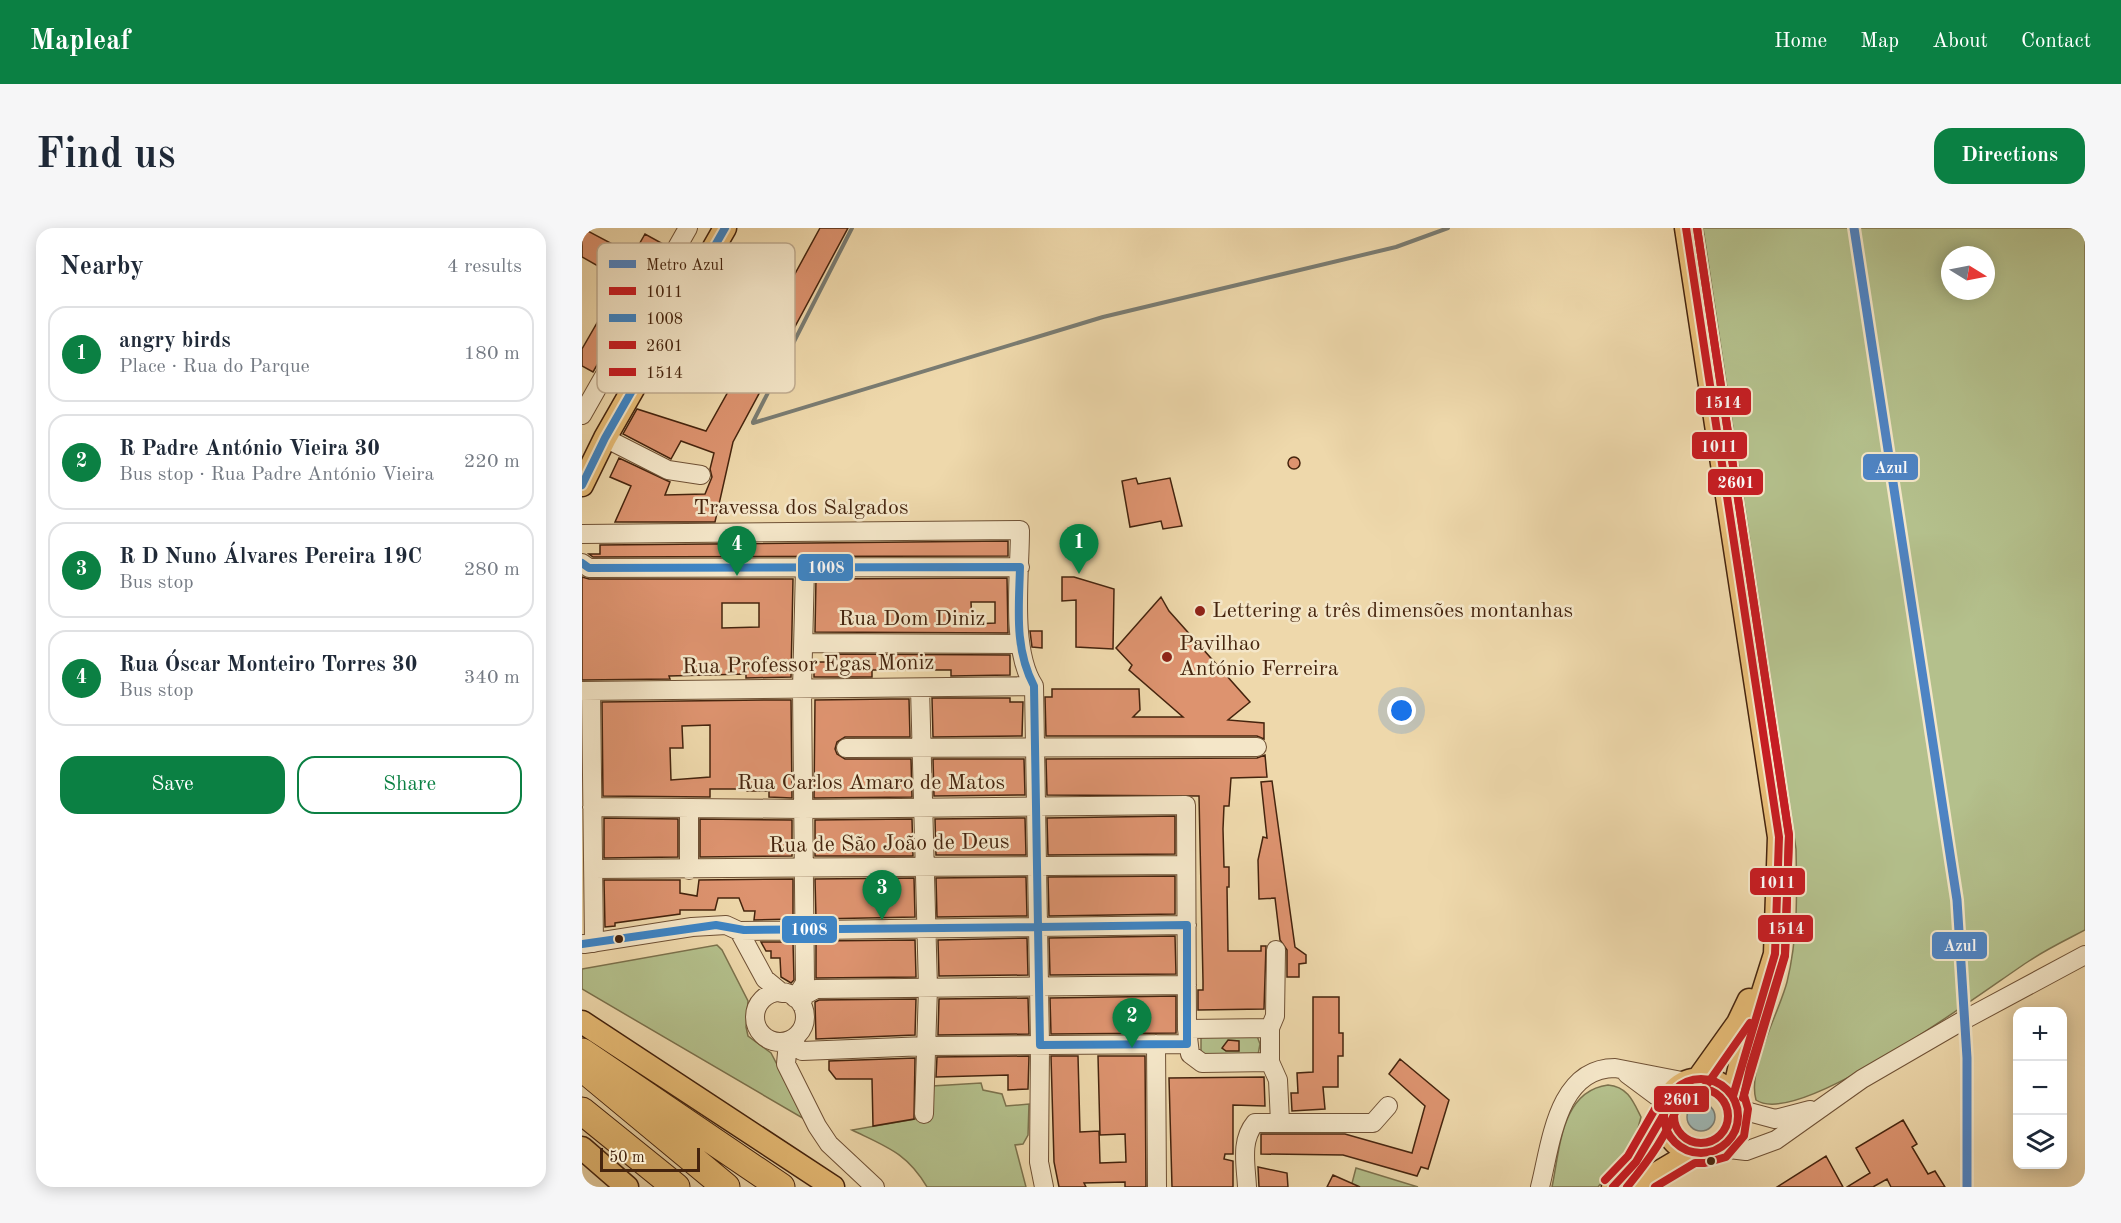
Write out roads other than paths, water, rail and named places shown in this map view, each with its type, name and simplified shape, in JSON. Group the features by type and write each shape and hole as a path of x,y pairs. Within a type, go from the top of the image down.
{"highway":[{"path":"582,1052 781,1187"},
{"path":"582,1068 726,1187"},
{"path":"582,1111 676,1187"},
{"path":"582,1116 656,1187"}],"main road":[{"path":"700,243 709,228"},
{"path":"712,243 725,228"},
{"path":"1665,1109 1665,1124 1675,1143 1693,1152 1703,1154 1721,1148 1736,1131 1735,1102 1740,1065 1775,954 1779,882 1779,837 1686,228"},
{"path":"582,453 615,393"},
{"path":"582,485 625,393"},
{"path":"1613,1187 1636,1162 1671,1094 1692,1080 1747,1007 1767,944 1779,882"},
{"path":"582,1022 834,1187"},
{"path":"1692,1080 1718,1083 1735,1102"},
{"path":"582,1148 627,1187"},
{"path":"1634,1187 1693,1152"}],"street":[{"path":"683,243 688,228"},
{"path":"584,405 597,384"},
{"path":"605,438 668,470 701,475"},
{"name":"Travessa dos Salgados","path":"582,534 1020,530 1020,567"},
{"path":"582,563 589,568 1020,567 1020,644 1025,672 1034,686 1040,1045 1039,1162 1044,1187"},
{"path":"793,998 805,983 802,689 805,568"},
{"name":"Rua Dom Diniz","path":"804,643 1020,644"},
{"name":"Rua Professor Egas Moniz","path":"587,691 1034,686"},
{"path":"920,688 928,988 924,1114"},
{"path":"587,691 593,870 588,944 716,925 726,925 739,931 1186,925"},
{"path":"846,748 922,746 1257,747"},
{"name":"Rua Carlos Amaro de Matos","path":"592,807 803,809 1186,805 1186,865"},
{"path":"689,808 689,870"},
{"path":"1186,865 1188,1042 1202,1063 1270,1062"},
{"name":"Rua de São João de Deus","path":"593,870 1186,865"},
{"path":"739,931 765,980 793,998 805,1023 791,1040 786,1064 817,1126 830,1144 875,1187"},
{"path":"739,931 759,987 760,1005"},
{"path":"1276,950 1275,1016 1270,1028 1270,1062 1278,1080 1280,1122"},
{"path":"1721,1148 1746,1151 1770,1143 1862,1079 1953,1026 2085,955"},
{"path":"791,1040 774,1042 760,1032 756,1016 760,1005 769,995 793,998 816,989 1187,986"},
{"path":"791,1040 802,1051 927,1046 1156,1044 1188,1042 1270,1028"},
{"path":"1156,1044 1157,1187"},
{"path":"797,1085 799,1061 812,1050"},
{"path":"1540,1187 1557,1121 1565,1100 1573,1086 1587,1075 1605,1068 1615,1068 1692,1080"},
{"path":"1615,1068 1633,1077 1665,1109"},
{"path":"1735,1102 1775,1119 1823,1106"},
{"path":"1246,1187 1247,1133 1255,1123 1372,1123 1388,1106"}],"water":[{"path":"1701,1103 1711,1107 1715,1117 1711,1127 1701,1131 1691,1127 1687,1117 1691,1107"}],"waterway":[{"path":"795,340 852,228"},
{"path":"753,423 1103,317 1396,247 1448,228"},
{"path":"753,422 768,393"}],"metro line":[{"name":"Azul","path":"1854,228 1957,900 1967,1058 1967,1187"}],"place":[{"name":"angry birds","path":"1079,574"},
{"name":"Rua Óscar Monteiro Torres 30","path":"737,576"},
{"name":"Lettering a três dimensões montanhas","path":"1200,611"},
{"name":"Pavilhao António Ferreira","path":"1167,657"},
{"name":"R D Nuno Álvares Pereira 19C","path":"882,920"},
{"name":"R Padre António Vieira 30","path":"1132,1048"}]}
